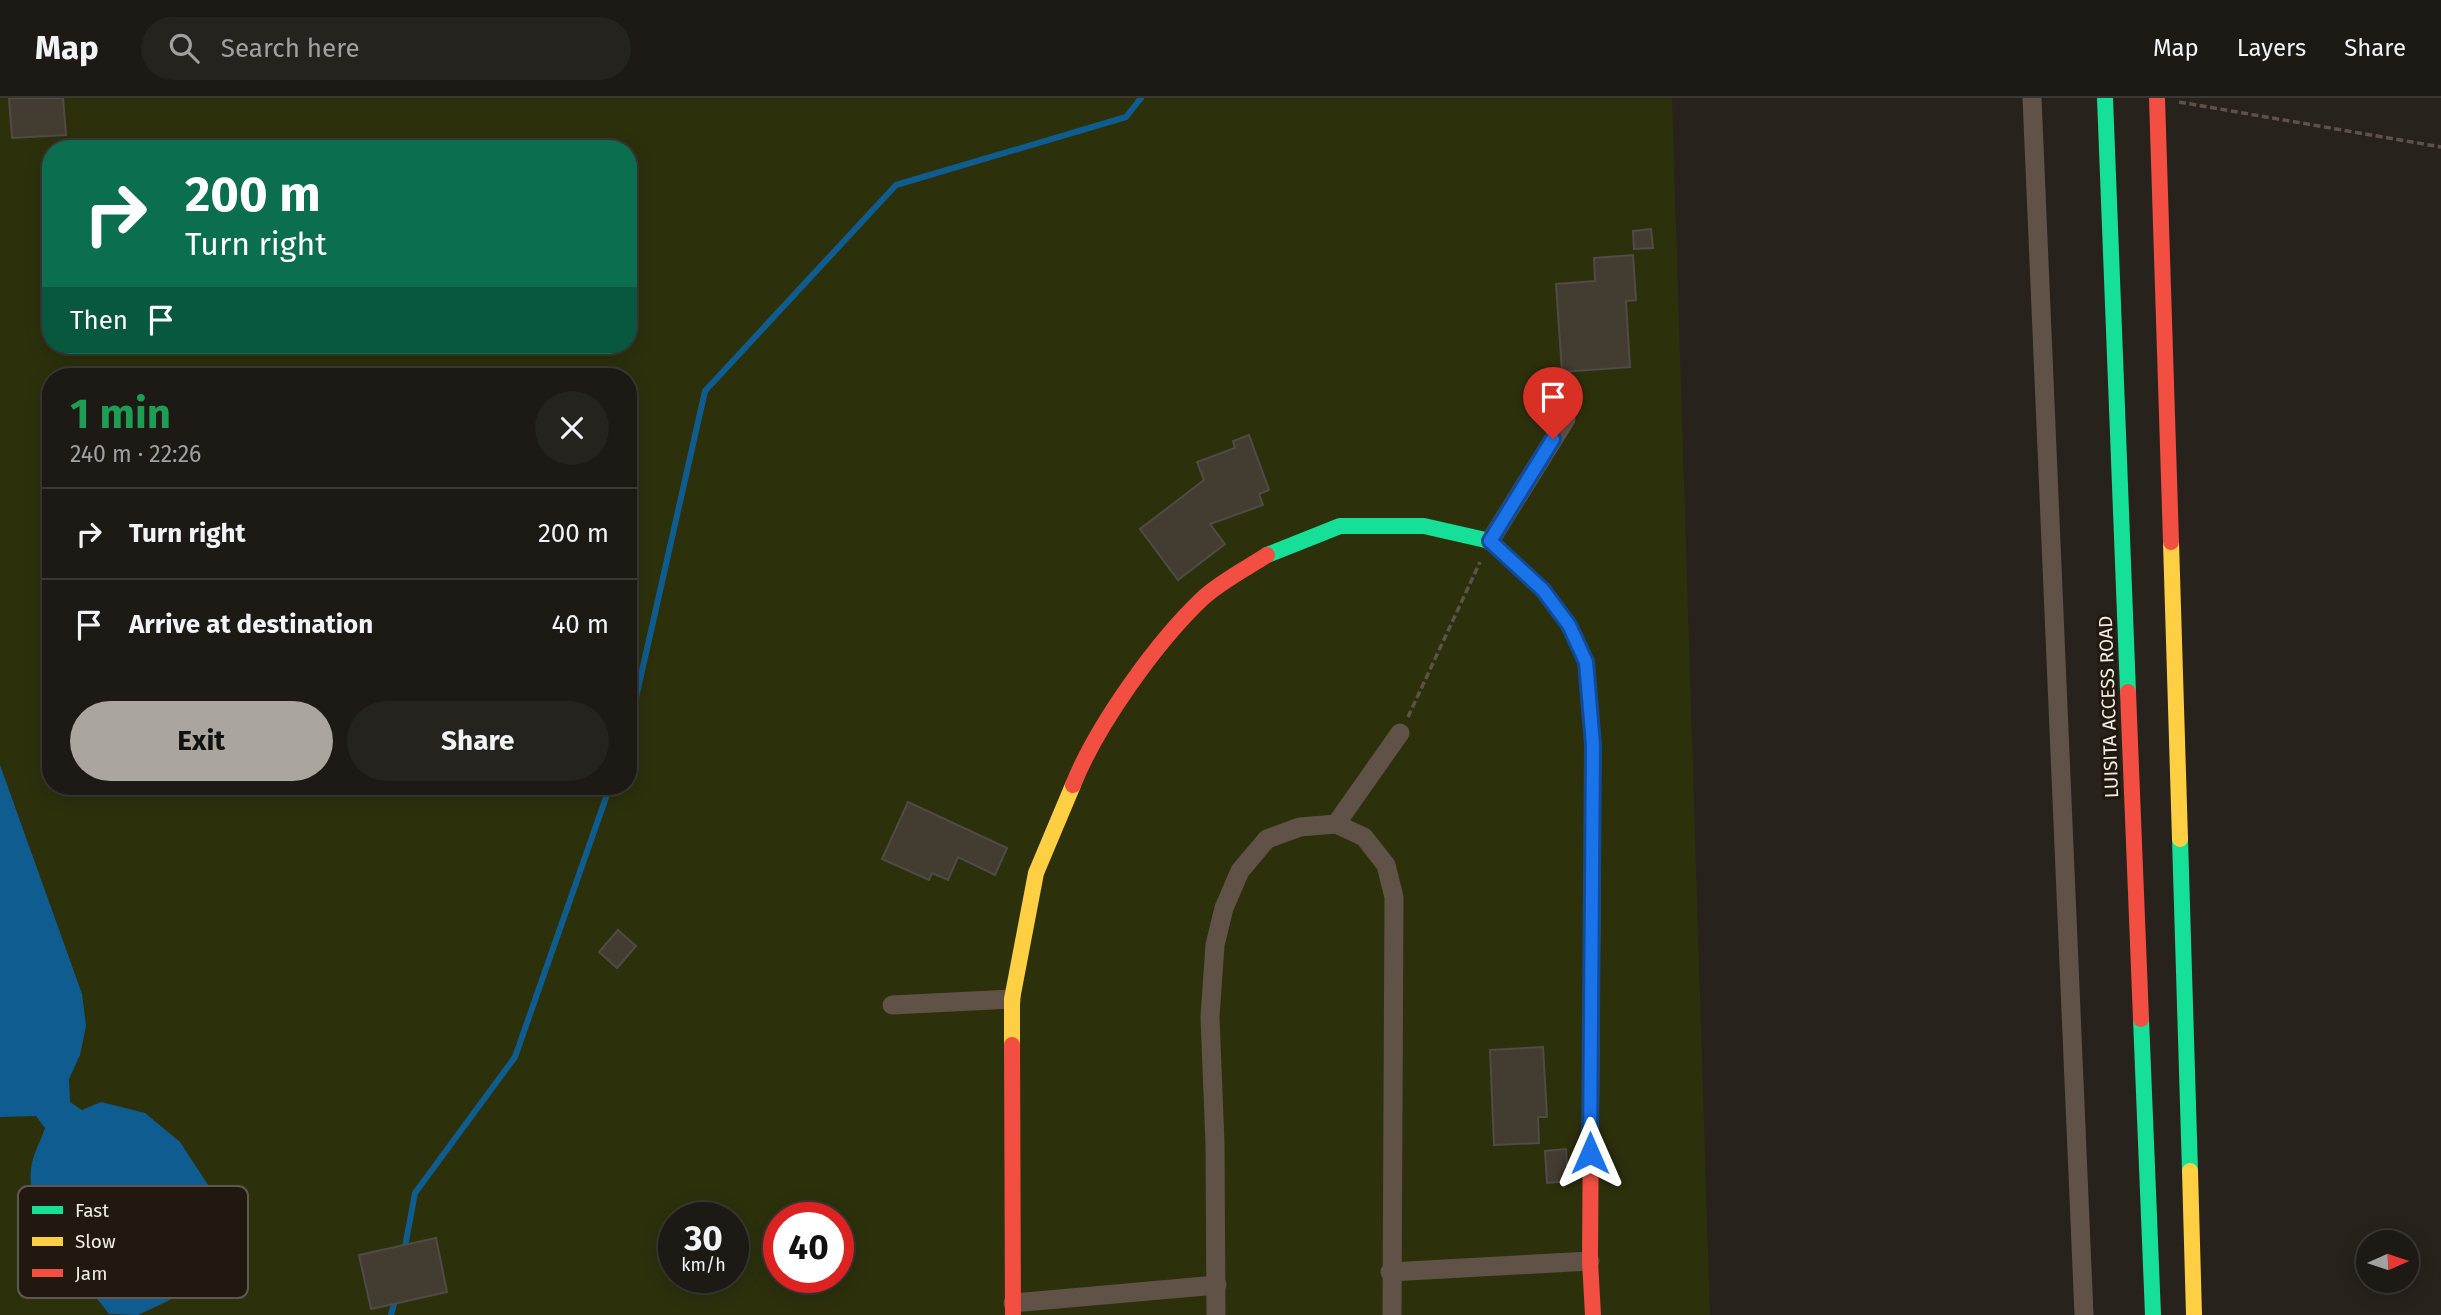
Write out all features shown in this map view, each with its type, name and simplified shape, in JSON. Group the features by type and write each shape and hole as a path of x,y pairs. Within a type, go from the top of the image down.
{"main road":[{"name":"LUISITA ACCESS ROAD","path":"2105,98 2154,1315"},
{"path":"2155,98 2194,1315"},
{"path":"1013,1309 1012,999 1036,873 1082,762 1142,669 1205,596 1273,551 1340,526 1424,526 1490,541 1543,590 1569,625 1586,662 1593,745 1590,1261 1593,1315"}],"street":[{"path":"2032,98 2084,1315"},
{"path":"1490,541 1566,419"},
{"path":"1336,824 1400,733"},
{"path":"1216,1315 1210,1017 1214,945 1224,908 1240,871 1267,839 1300,827 1336,824 1364,837 1386,865 1394,897 1390,1272 1392,1315"},
{"path":"892,1005 1012,999"},
{"path":"1390,1272 1590,1261"},
{"path":"1013,1309 1217,1286"}],"path":[{"path":"2155,98 2441,147"},
{"path":"1400,733 1490,541"}],"green space":[{"path":"0,98 1672,98 1710,1315 0,1315"}],"water":[{"path":"0,765 82,994 86,1026 80,1055 69,1079 70,1102 82,1110 101,1102 145,1113 180,1142 209,1186 31,1186 31,1169 45,1128 36,1116 0,1117"},
{"path":"96,1298 173,1298 138,1315 109,1314"}],"building":[{"path":"9,98 63,98 66,135 12,138"},
{"path":"1651,229 1653,248 1634,249 1633,231"},
{"path":"1633,255 1636,300 1626,301 1630,367 1562,372 1556,284 1595,281 1594,258"},
{"path":"1249,435 1269,490 1259,494 1263,505 1210,524 1225,544 1178,580 1140,529 1204,480 1197,462 1235,448 1233,441"},
{"path":"908,802 1007,848 995,875 958,857 948,880 932,873 929,880 882,859"},
{"path":"618,930 636,946 617,968 599,952"},
{"path":"1543,1047 1547,1117 1538,1117 1539,1143 1494,1145 1490,1050"},
{"path":"1566,1149 1568,1181 1547,1183 1545,1151"},
{"path":"436,1238 447,1292 371,1309 359,1255"}],"waterway":[{"path":"637,693 705,391 896,185 1126,117 1141,98"},
{"path":"404,1252 415,1193 515,1057 607,795"},
{"path":"391,1315 396,1297"}],"traffic: fast":[{"path":"2105,98 2128,692"},
{"path":"1267,555 1340,526 1424,526 1490,541 1541,588"},
{"path":"2180,839 2190,1171"},
{"path":"2141,1019 2153,1315"}],"traffic: slow":[{"path":"2171,542 2180,839"},
{"path":"1541,588 1569,625 1586,662 1593,745 1592,961"},
{"path":"1012,1045 1012,999 1036,873 1073,785"},
{"path":"2190,1171 2194,1315"}],"traffic: jam":[{"path":"2157,98 2171,542"},
{"path":"1073,785 1097,736 1130,685 1167,636 1211,591 1267,555"},
{"path":"2128,692 2141,1019"},
{"path":"1592,961 1590,1261 1593,1315"},
{"path":"1012,1045 1013,1315"}],"route":[{"path":"1553,439 1490,541 1543,590 1569,625 1586,662 1593,745 1590,1153"}]}
